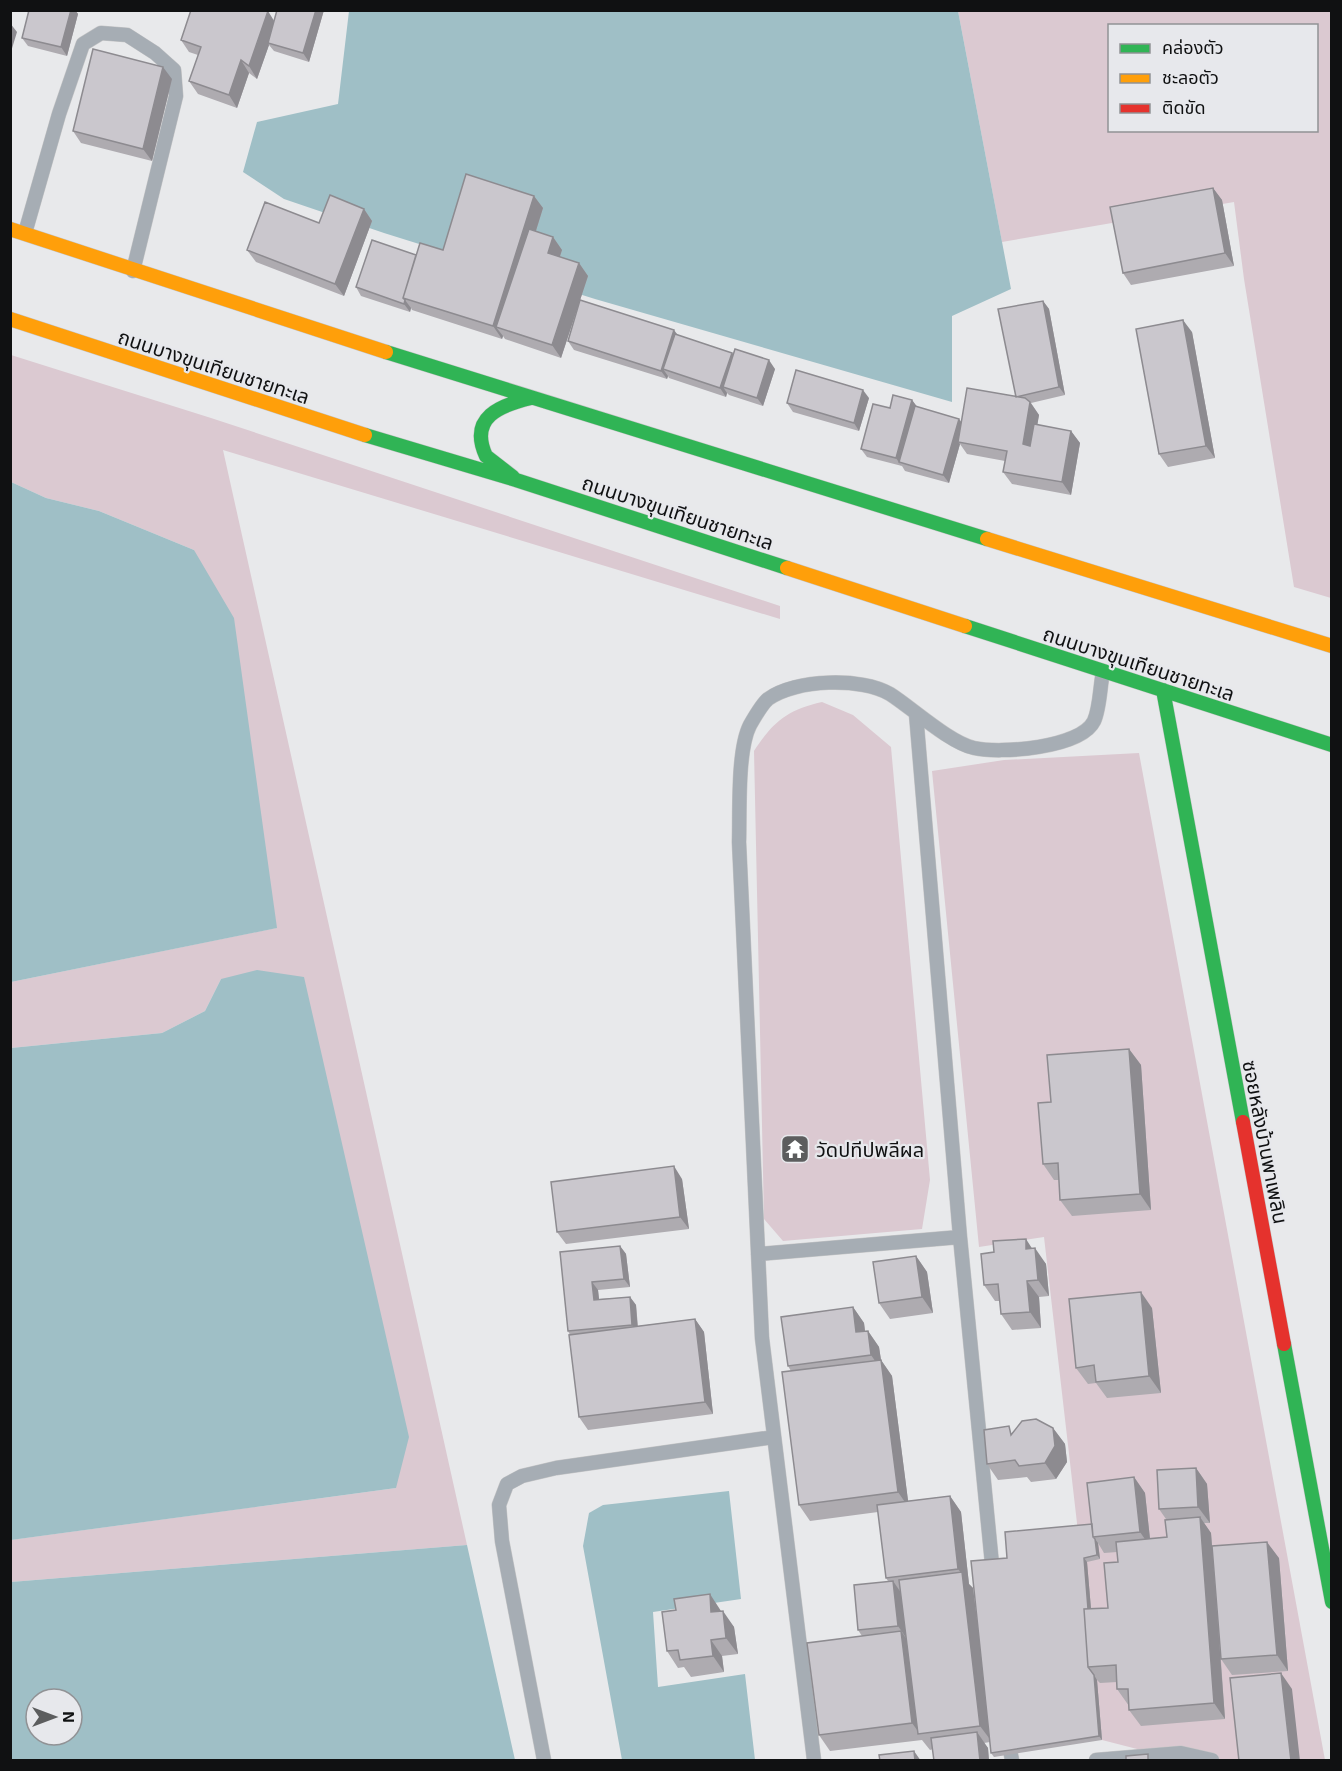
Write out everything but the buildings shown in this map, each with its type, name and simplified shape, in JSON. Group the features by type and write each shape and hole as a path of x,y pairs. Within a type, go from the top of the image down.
{"main road":[{"path":"10,229 133,271 531,398 1332,646"},
{"name":"ถนนบางขุนเทียนชายทะเล","path":"10,319 324,423 516,480 1332,745"},
{"path":"516,480 487,457 481,443 483,428 487,415 502,405 531,398"},
{"name":"ซอยหลังบ้านพาเพลิน","path":"1163,690 1332,1602"}],"lane":[{"path":"25,233 59,114 82,44 101,33 127,35 155,53 174,70 176,96 133,271"},
{"path":"814,1761 762,1338 739,842 742,763 749,727 768,700 795,688 849,681 889,693 916,714 973,748 1014,750 1055,744 1083,732 1094,721 1103,672"},
{"path":"916,714 960,1237 992,1564"},
{"path":"758,1254 960,1237"},
{"path":"544,1761 502,1541 499,1505 507,1484 522,1476 556,1468 774,1437"},
{"path":"1096,1761 1181,1753 1212,1761"}],"shaded area":[{"path":"958,11 1331,11 1331,598 1294,587 1244,279 1234,202 1002,242"},
{"path":"11,355 211,418 780,606 780,619 223,450 467,1545 11,1582 10,1540 396,1488 221,979 205,1011 162,1033 11,1048 11,982 276,928 194,550 99,511 46,498 11,482"},
{"path":"822,702 853,715 891,747 930,1180 922,1229 783,1241 764,1219 754,751 768,732 790,713"},
{"path":"1139,753 1325,1760 1180,1760 1102,1740 1044,1237 979,1247 932,771 1004,760"}],"water":[{"path":"349,11 958,11 1011,289 952,316 952,402 595,299 284,199 243,172 257,122 338,104"},
{"path":"11,482 46,498 99,511 194,550 234,618 277,928 11,982"},
{"path":"257,970 304,977 409,1437 396,1488 11,1540 11,1048 162,1033 205,1011 221,979"},
{"path":"729,1491 741,1599 653,1612 658,1687 745,1674 755,1760 622,1760 583,1546 589,1513 603,1505"},
{"path":"467,1545 515,1760 11,1760 11,1582"}],"traffic: fast":[{"path":"386,352 987,539"},
{"path":"513,477 486,456 481,431 484,422 499,409 531,398"},
{"path":"365,435 516,480 787,568"},
{"path":"965,626 1332,745"},
{"path":"1163,690 1243,1122"},
{"path":"1284,1344 1332,1602"}],"traffic: slow":[{"path":"10,229 386,352"},
{"path":"10,319 365,435"},
{"path":"987,539 1332,646"},
{"path":"787,568 965,626"}],"traffic: jam":[{"path":"1243,1122 1284,1344"}],"place":[{"name":"วัดปทีปพลีผล","path":"795,1149"}]}
